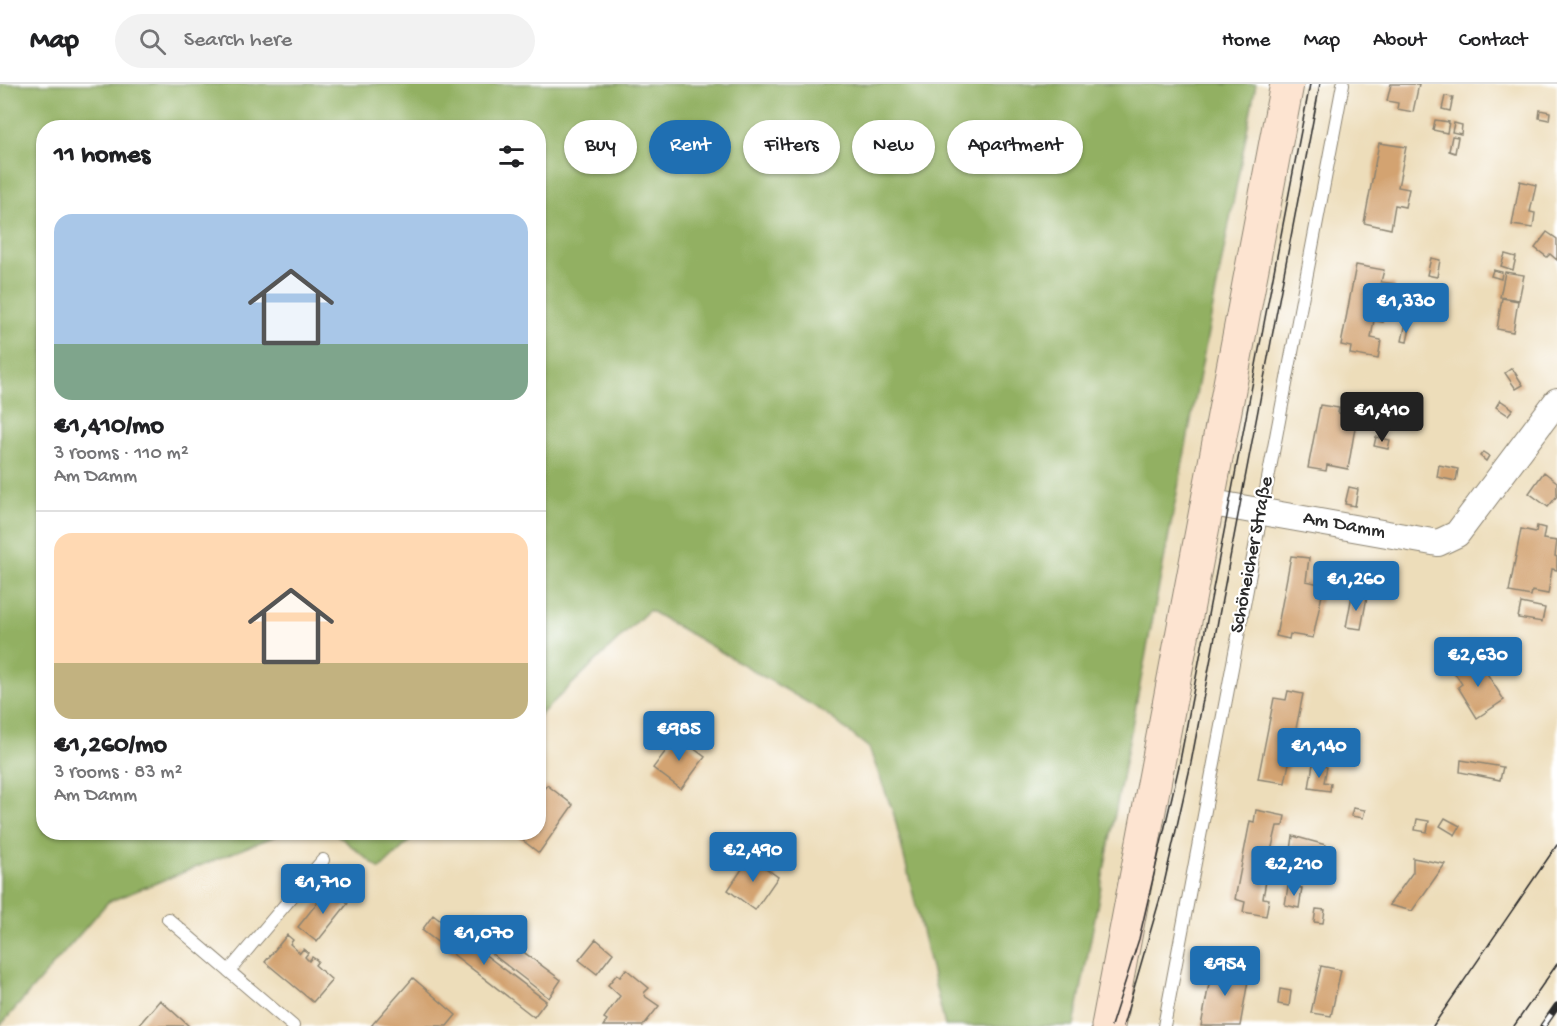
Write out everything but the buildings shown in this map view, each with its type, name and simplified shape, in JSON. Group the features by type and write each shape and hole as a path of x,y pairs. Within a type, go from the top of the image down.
{"main road":[{"path":"1108,1026 1287,84"}],"street":[{"name":"Am Damm","path":"1207,502 1438,543 1457,534 1557,401"}],"lane":[{"name":"Schöneicher Straße","path":"1164,1026 1343,84"},
{"path":"229,971 323,860"},
{"path":"168,919 293,1026"}],"green space":[{"path":"0,84 1256,84 1074,1026 945,1026 894,815 869,748 824,712 649,610 546,709 546,120 36,120 36,840 265,840 108,902 0,1026"},
{"path":"344,840 411,840 380,869"}],"tram line":[{"path":"1111,1026 1139,939 1179,766 1310,84"},
{"path":"1123,1026 1163,888 1190,768 1320,84"},
{"path":"1433,1026 1557,845"},
{"path":"1514,1026 1557,964"}],"railway":[{"path":"1543,1026 1557,1006"}]}
